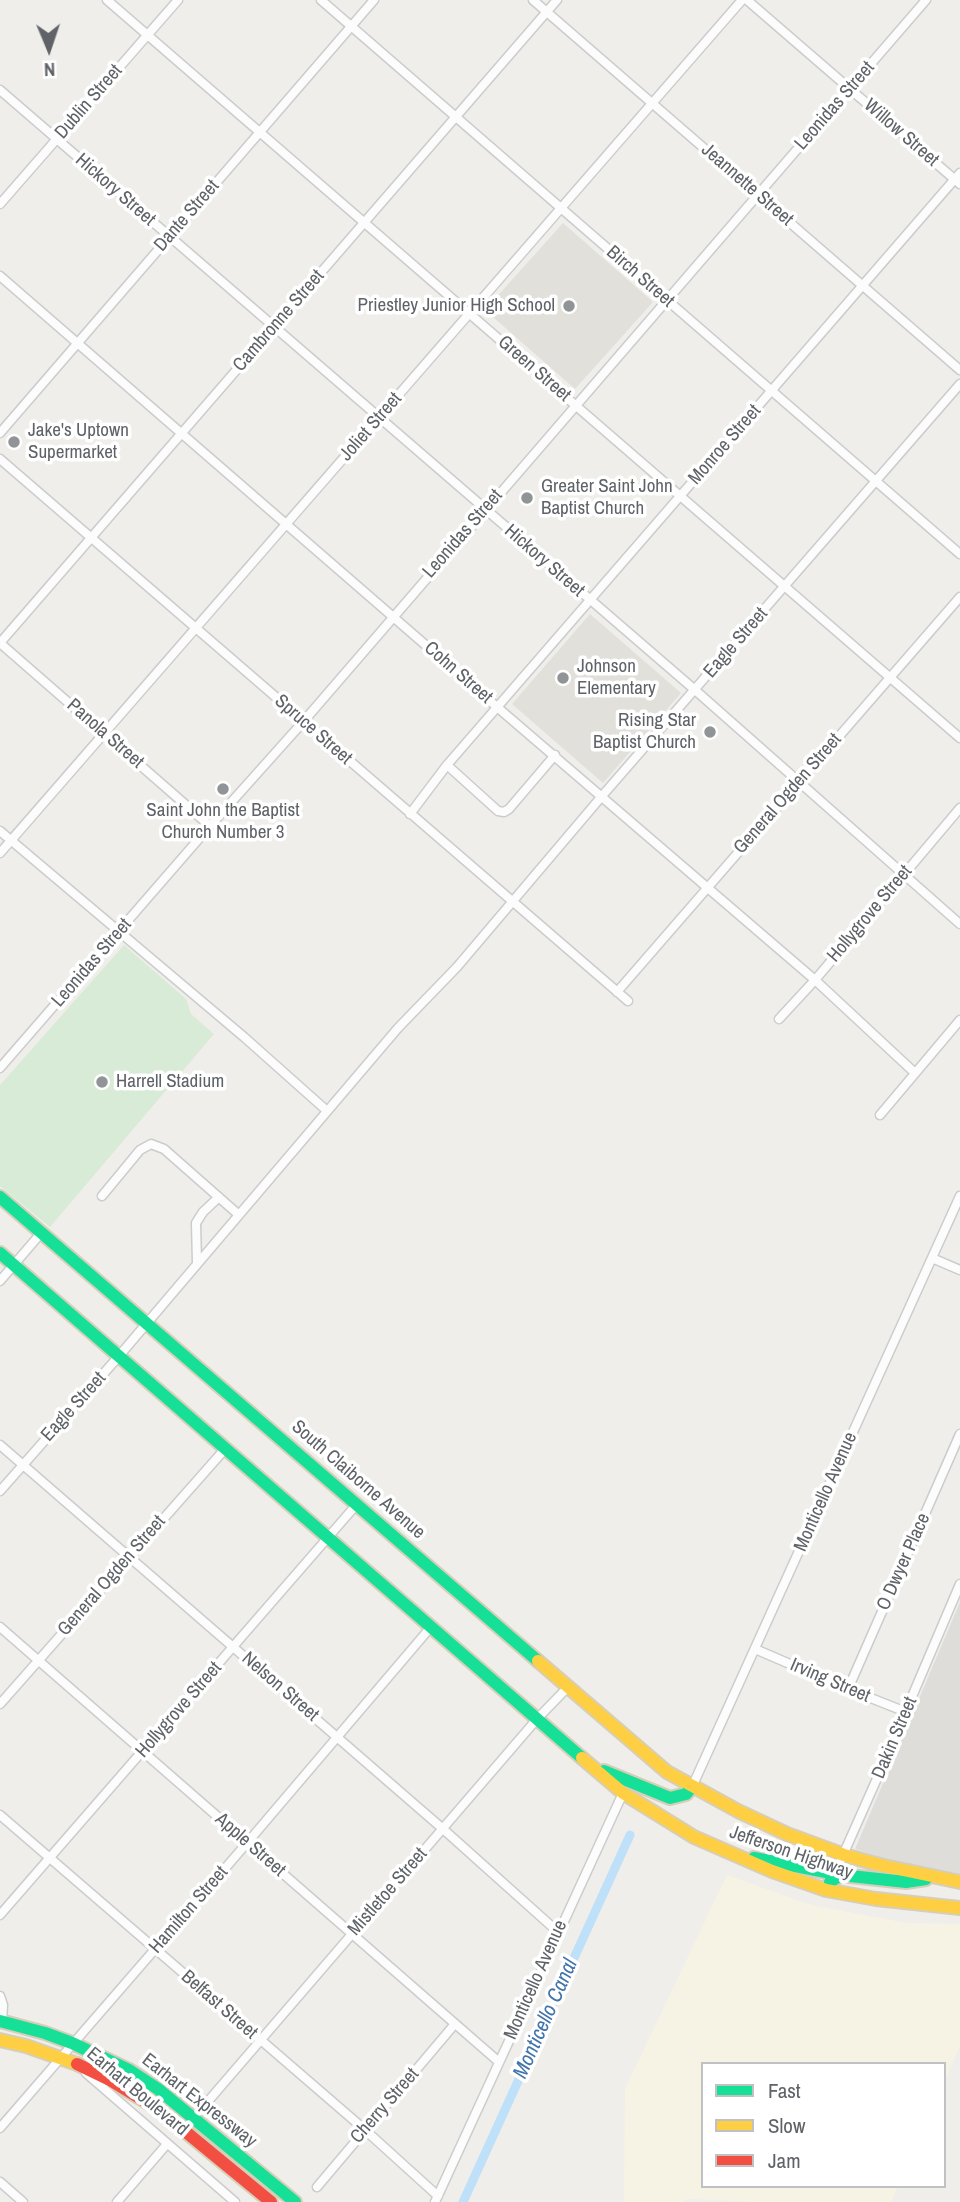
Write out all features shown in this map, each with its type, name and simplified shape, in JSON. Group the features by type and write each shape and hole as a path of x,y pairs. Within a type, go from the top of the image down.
{"main road":[{"name":"South Claiborne Avenue","path":"0,1197 649,1758 692,1787"},
{"path":"0,1253 622,1793"},
{"path":"595,1768 670,1798 686,1794 692,1787"},
{"name":"Jefferson Highway","path":"692,1787 787,1833 844,1855 960,1881"},
{"name":"Jefferson Highway","path":"622,1793 694,1837 744,1859 876,1899 960,1908"},
{"path":"744,1859 756,1858 826,1872 837,1869"},
{"path":"828,1886 841,1875 906,1881 921,1881 933,1877"},
{"name":"Earhart Boulevard","path":"1,2021 72,2043"},
{"name":"Earhart Boulevard","path":"0,2040 77,2064"},
{"name":"Earhart Expressway","path":"72,2043 129,2070 158,2089 295,2202"},
{"name":"Earhart Expressway","path":"77,2064 158,2109 266,2198"}],"street":[{"name":"Green Street","path":"107,0 960,738"},
{"name":"Dublin Street","path":"0,204 178,0"},
{"name":"Birch Street","path":"321,0 960,554"},
{"name":"Dante Street","path":"0,433 374,0"},
{"name":"Jeannette Street","path":"533,0 960,370"},
{"name":"Cambronne Street","path":"0,643 557,0"},
{"name":"Willow Street","path":"744,0 958,179"},
{"name":"Joliet Street","path":"0,853 744,0"},
{"name":"Leonidas Street","path":"0,1068 303,722 926,0"},
{"name":"Hickory Street","path":"0,90 695,690 960,924"},
{"name":"Monroe Street","path":"410,814 447,765 958,179"},
{"name":"Cohn Street","path":"0,276 815,980 915,1073"},
{"name":"Eagle Street","path":"0,1491 148,1323 326,1111 398,1028 457,967 960,384"},
{"name":"Spruce Street","path":"0,459 628,1001"},
{"name":"General Ogden Street","path":"617,992 960,597"},
{"name":"Panola Street","path":"0,643 210,826"},
{"path":"447,765 502,812 509,809 555,755"},
{"name":"Hollygrove Street","path":"779,1019 960,808"},
{"path":"0,831 244,1037 326,1111"},
{"path":"880,1115 960,1020"},
{"path":"102,1196 140,1150 151,1144 159,1146 239,1214"},
{"name":"Monticello Avenue","path":"692,1787 960,1196"},
{"path":"197,1263 196,1223 202,1212 219,1197"},
{"path":"0,1280 42,1233"},
{"path":"932,1258 960,1270"},
{"name":"O Dwyer Place","path":"848,1689 960,1434"},
{"name":"Nelson Street","path":"0,1445 558,1932"},
{"name":"General Ogden Street","path":"0,1704 225,1449"},
{"name":"Hollygrove Street","path":"0,1915 357,1504"},
{"name":"Dakin Street","path":"828,1886 844,1855 960,1584"},
{"name":"Apple Street","path":"0,1627 499,2062"},
{"name":"Hamilton Street","path":"0,2128 430,1628"},
{"name":"Irving Street","path":"755,1649 906,1712"},
{"name":"Mistletoe Street","path":"210,2099 537,1719 568,1687"},
{"name":"Monticello Avenue","path":"436,2199 622,1793"},
{"name":"Belfast Street","path":"0,1815 364,2129 436,2199"},
{"path":"0,1996 3,2006 1,2021"},
{"name":"Cherry Street","path":"317,2187 454,2025"},
{"name":"Earhart Boulevard","path":"77,2064 235,2202"},
{"path":"117,2202 167,2144"},
{"path":"0,2182 23,2202"}],"shaded area":[{"name":"Priestley Junior High School","path":"563,223 653,302 575,389 485,310"},
{"path":"590,614 681,693 603,783 512,704"},
{"path":"960,1602 960,1874 894,1861 855,1849"},
{"path":"727,1875 811,1905 906,1923 960,1924 960,2046 946,2078 946,2062 701,2062 701,2188 897,2188 891,2202 687,2199 682,2202 624,2202 625,2089"}],"green space":[{"name":"Harrell Stadium","path":"124,945 186,999 191,1014 214,1034 50,1227 0,1186 0,1085"}],"waterway":[{"name":"Monticello Canal","path":"463,2202 630,1835"}],"traffic: fast":[{"path":"0,1197 538,1661"},
{"path":"0,1253 582,1758"},
{"path":"604,1771 670,1798 686,1794 692,1787"},
{"path":"754,1858 826,1872 837,1869"},
{"path":"830,1882 841,1875 906,1882 926,1879"},
{"path":"0,2021 72,2043"},
{"path":"72,2043 129,2070 158,2089 295,2202"}],"traffic: slow":[{"path":"538,1661 667,1772 738,1811 787,1834 844,1855 960,1882"},
{"path":"582,1758 623,1793 694,1837 772,1871 826,1890 876,1899 960,1908"},
{"path":"0,2040 77,2064"}],"traffic: jam":[{"path":"77,2064 158,2109 271,2202"}],"place":[{"name":"Priestley Junior High School","path":"569,306"},
{"name":"Jake's Uptown Supermarket","path":"14,442"},
{"name":"Greater Saint John Baptist Church","path":"527,498"},
{"name":"Johnson Elementary","path":"563,678"},
{"name":"Rising Star Baptist Church","path":"710,732"},
{"name":"Saint John the Baptist Church Number 3","path":"223,789"},
{"name":"Harrell Stadium","path":"102,1082"}]}
